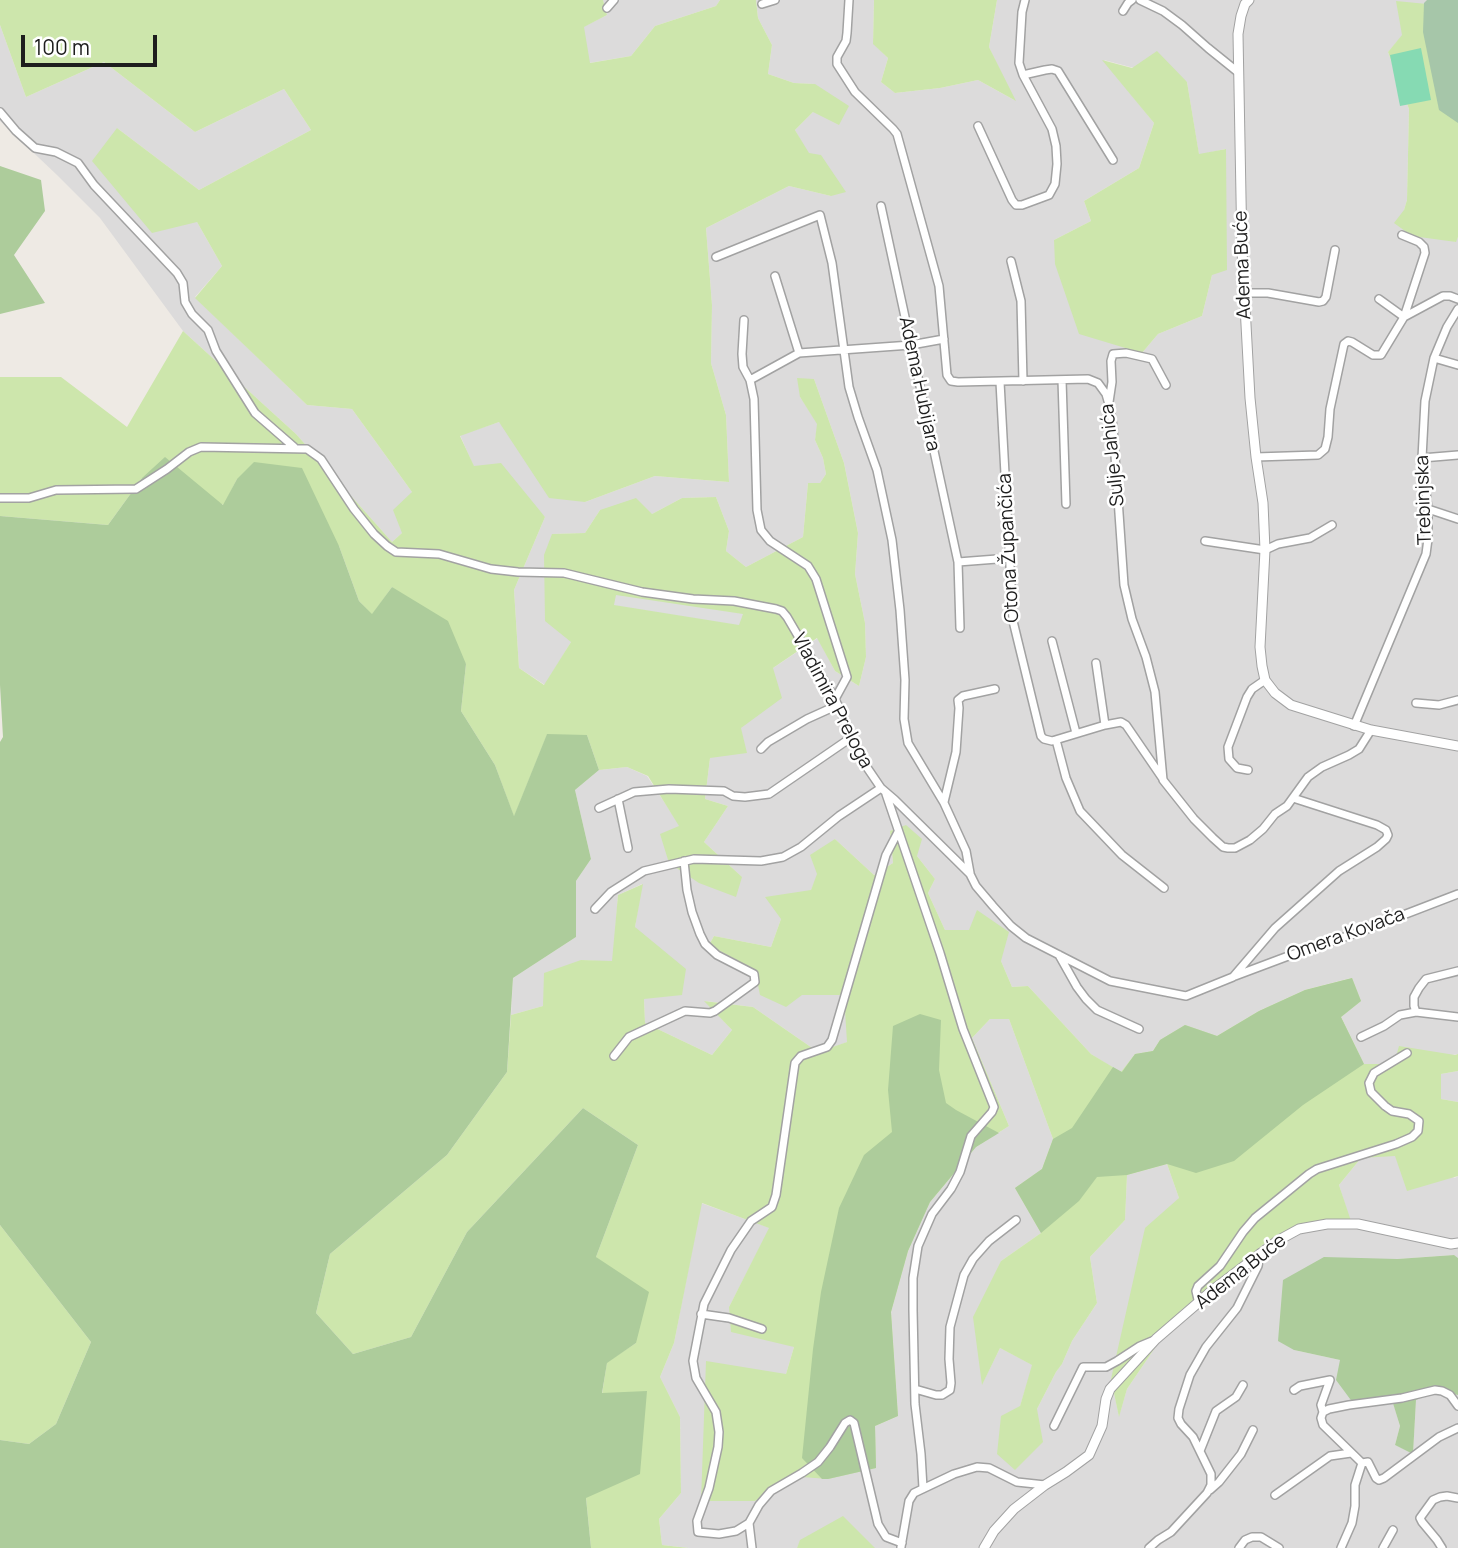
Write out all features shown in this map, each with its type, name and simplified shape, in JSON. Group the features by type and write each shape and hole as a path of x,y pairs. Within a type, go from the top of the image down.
{"street":[{"path":"607,8 614,0"},
{"path":"762,4 775,0"},
{"name":"Sulje Jahića","path":"849,0 846,41 837,57 837,64 855,92 897,135 939,286 947,375 951,381 1088,379 1098,383 1106,394 1113,427 1124,585 1155,692 1163,780"},
{"path":"978,126 1016,205 1049,195 1055,184 1056,146 1052,129 1019,63 1022,12 1026,0"},
{"path":"1123,11 1132,0"},
{"path":"1140,0 1163,11 1182,25 1239,73"},
{"name":"Adema Buće","path":"1249,0 1241,16 1238,34 1241,251 1250,398 1263,503 1265,550 1261,647 1265,680"},
{"path":"1023,75 1052,69 1058,71 1113,160"},
{"path":"0,112 35,148 56,152 78,163 94,185 177,273 183,283 185,302 192,314 208,330 216,351 255,413 295,448"},
{"name":"Adema Hubijara","path":"881,206 958,562 960,628"},
{"path":"716,257 820,215 832,263 849,387 877,470 892,540 900,610 905,680 904,719 908,743 944,803 966,851 970,874"},
{"path":"1256,457 1318,455 1325,449 1330,409 1344,344 1352,342 1373,355 1381,355 1404,317 1425,253 1419,242 1402,235"},
{"path":"1244,293 1268,293 1323,301 1335,250"},
{"path":"1011,261 1021,302 1023,381"},
{"path":"775,276 799,353"},
{"path":"1404,317 1443,296 1458,299"},
{"path":"1379,299 1404,317"},
{"name":"Trebinjska","path":"1354,726 1426,554 1428,509 1422,458 1425,401 1434,358 1458,309"},
{"path":"744,320 743,367 750,380 754,399 757,510 761,530 770,541 808,566 816,579 847,677 836,702 761,748"},
{"path":"750,380 799,353 911,345 944,339"},
{"path":"1109,403 1113,354 1126,353 1152,359 1167,385"},
{"path":"1434,358 1458,365"},
{"path":"1062,380 1066,503"},
{"name":"Otona Župančića","path":"1000,382 1014,632 1041,736 1056,740 1066,778 1080,811 1122,855 1164,888"},
{"name":"Vladimira Preloga","path":"0,498 29,498 56,490 136,489 189,452 201,447 307,449 321,459 374,534 396,552 439,554 491,569 564,573 642,592 734,601 782,611 836,702 864,763 883,790 970,874 976,886 1011,926 1026,938 1110,981 1186,996 1233,976 1275,928 1339,871 1387,839 1386,830 1377,825 1293,798"},
{"path":"1422,458 1458,455"},
{"path":"1428,509 1458,519"},
{"path":"1205,541 1265,550 1278,544 1310,538 1332,525"},
{"path":"958,562 1010,558"},
{"path":"1052,642 1076,733"},
{"path":"1096,663 1105,725"},
{"path":"1248,770 1237,768 1229,759 1228,747 1247,697 1252,689 1265,680 1275,693 1291,705 1354,726 1458,746"},
{"path":"944,803 956,752 958,700 963,696 995,689"},
{"path":"1416,703 1439,705 1458,700"},
{"path":"1056,740 1105,725 1121,722 1126,725 1163,780 1194,819 1228,849 1250,840 1293,798 1308,777 1359,748 1371,730"},
{"path":"599,808 634,792 669,789 724,791 733,796 745,797 769,794 852,737"},
{"path":"595,909 611,892 644,871 694,859 761,860 783,857 801,847 839,816 883,790 940,953 963,1029 993,1107 992,1112 971,1136 960,1172 932,1214 918,1245 913,1278 915,1404 922,1454 923,1489"},
{"path":"618,799 628,848"},
{"path":"750,1523 736,1531 719,1534 698,1532 697,1521 709,1488 719,1432 716,1412 696,1378 693,1362 701,1314 731,1250 751,1221 772,1207 795,1063 801,1056 827,1047 832,1040 886,855 898,832"},
{"path":"614,1056 629,1037 685,1011 710,1013 755,982 754,975 717,955 699,934 687,890 684,861"},
{"name":"Omera Kovača","path":"1233,976 1458,894"},
{"path":"1059,955 1077,986 1097,1010 1139,1029"},
{"path":"1416,1012 1414,997 1426,979 1458,971"},
{"path":"1361,1037 1373,1033 1400,1015 1416,1012 1458,1017"},
{"path":"1199,1304 1196,1291 1198,1286 1220,1266 1243,1232 1309,1174 1404,1141 1418,1131 1419,1121 1409,1114 1392,1111 1385,1106 1371,1092 1369,1083 1374,1073 1407,1053"},
{"path":"915,1389 936,1395 950,1390 950,1327 964,1275 973,1259 989,1241 1016,1220"},
{"name":"Adema Buće","path":"984,1548 994,1531 1014,1509 1089,1455 1102,1426 1110,1389 1156,1339 1261,1252 1298,1229 1326,1224 1359,1224 1451,1244 1458,1243"},
{"path":"1207,1493 1211,1485 1211,1474 1193,1437 1178,1418 1179,1409 1190,1375 1206,1347 1237,1308 1258,1266 1261,1252"},
{"path":"701,1314 729,1318 762,1329"},
{"name":"Adema Buće","path":"1054,1426 1083,1367 1106,1367 1156,1339"},
{"path":"1294,1390 1300,1386 1330,1380 1321,1405 1323,1424 1362,1463"},
{"path":"1200,1451 1216,1411 1236,1397 1243,1385"},
{"path":"1323,1412 1435,1390 1450,1395 1458,1406"},
{"path":"752,1548 750,1523 758,1505 771,1491 818,1462 845,1423 850,1420 854,1423 878,1524 886,1537 902,1546 909,1501 914,1493 954,1474 977,1467 989,1468 1017,1482 1045,1485"},
{"path":"1362,1463 1368,1462 1379,1480 1439,1437 1458,1428"},
{"path":"1149,1548 1171,1532 1219,1482 1241,1454 1253,1430"},
{"path":"1275,1495 1330,1456 1351,1453"},
{"path":"1340,1548 1352,1523 1355,1485 1362,1463"},
{"path":"1442,1548 1420,1518 1433,1500 1447,1496 1458,1498"},
{"path":"1383,1548 1393,1530"},
{"path":"1239,1548 1245,1540 1261,1537 1279,1548"}],"shaded area":[{"path":"603,0 720,0 716,6 655,26 631,56 589,63 583,27 607,15"},
{"path":"756,0 874,0 873,43 888,58 881,82 895,93 978,80 1014,100 989,47 997,0 1434,0 1388,52 1409,109 1407,200 1404,210 1455,242 1458,237 1458,1054 1394,1064 1364,1064 1341,1017 1351,978 1305,990 1259,1011 1217,1036 1160,1040 1153,1051 1135,1054 1121,1073 1091,1054 1028,986 1012,987 1001,961 969,930 945,930 928,893 935,879 917,856 890,831 893,863 874,875 835,839 811,890 781,919 771,947 714,936 709,945 802,995 844,995 848,1042 818,1052 753,1007 705,1001 732,1030 712,1055 645,1023 635,927 642,884 618,895 613,962 581,960 543,1006 511,1015 513,978 576,937 576,881 591,859 575,790 599,770 627,767 647,776 680,826 742,877 704,842 728,806 705,799 710,758 741,728 773,668 818,638 835,671 859,686 866,657 865,623 855,574 858,533 844,463 814,379 800,397 818,424 815,440 826,474 820,483 808,483 803,537 746,567 726,551 729,531 716,497 682,498 652,514 600,510 585,533 552,534 571,642 545,685 519,668 514,590 545,517 474,467 460,435 499,422 585,502 655,476 729,482 726,415 711,363 712,305 706,228 789,186 831,196 795,130 813,112 815,84 794,83 768,74 772,45 758,18","holes":["1104,60 1187,82 1199,155 1225,149 1212,275 1202,316 1158,334 1142,353 1054,240 1091,221 1084,201 1139,168 1154,123"]},
{"path":"0,25 26,97 104,62 195,132 284,89 311,130 199,190 117,128 197,222 222,266 195,297 307,405 352,409 412,492 402,533 392,542 296,434 183,331 100,218 0,121"},
{"path":"616,595 743,614 739,625 614,605"},
{"path":"990,1019 1009,1019 1053,1139 1042,1169 1041,1233 1001,1261 982,1384 1000,1348 1033,1365 1020,1406 1037,1409 1072,1341 1097,1303 1090,1257 1125,1220 1127,1175 1167,1164 1179,1198 1111,1379 1119,1416 1127,1389 1180,1311 1264,1244 1319,1221 1350,1221 1339,1185 1361,1158 1395,1155 1455,1178 1458,1176 1458,1258 1453,1255 1397,1259 1294,1350 1340,1360 1392,1399 1400,1426 1395,1445 1413,1453 1416,1400 1435,1391 1458,1395 1458,1548 875,1548 801,1540 797,1548 689,1548 662,1545 659,1519 681,1493 680,1417 660,1377 674,1343 701,1203 770,1228 729,1307 794,1347 786,1374 789,1476 875,1426 898,1416 891,1312 908,1251 930,1202 976,1147 1009,1126 972,1038"},
{"path":"1458,1071 1458,1102 1441,1099 1441,1074"}],"green space":[{"path":"0,0 603,0 607,15 584,27 590,63 631,56 655,26 716,6 720,0 756,0 758,18 772,45 768,74 794,83 815,84 849,106 839,125 813,112 795,130 809,153 821,155 846,192 831,196 789,186 706,228 712,305 711,363 726,415 729,482 655,476 585,502 549,498 499,422 460,436 474,466 501,463 545,517 514,590 519,668 544,685 571,642 545,621 544,555 552,534 585,533 600,510 636,498 652,514 682,498 716,497 729,531 726,551 746,567 803,537 808,483 820,483 826,474 815,440 817,424 800,397 797,378 814,379 844,463 858,533 855,574 865,623 866,657 859,686 835,671 817,638 773,668 782,698 741,728 747,753 710,758 705,799 728,806 704,842 742,877 736,897 699,883 669,863 660,834 679,826 648,776 627,767 599,770 587,735 547,735 514,817 495,765 461,711 466,664 392,587 372,615 359,601 339,546 237,479 224,505 142,478 108,525 0,516 0,377 61,377 127,427 183,331 296,434 392,542 402,533 393,510 412,492 352,409 307,405 195,298 222,266 197,222 152,233 92,161 117,128 199,190 311,130 284,89 195,132 104,62 26,97 0,25"},
{"path":"874,0 997,0 989,47 1016,101 978,80 895,93 881,82 888,58 873,44"},
{"path":"1427,0 1458,0 1458,123 1439,110 1423,32 1424,3"},
{"path":"1458,0 1456,242 1412,236 1394,223 1404,210 1407,200 1409,109 1388,52 1402,35 1396,1 1427,4"},
{"path":"1421,48 1431,100 1400,106 1390,55"},
{"path":"1157,51 1187,82 1199,154 1226,149 1227,270 1212,275 1202,316 1158,334 1142,353 1079,334 1055,264 1054,240 1091,221 1084,201 1139,168 1154,123 1102,60 1132,68"},
{"path":"0,166 41,180 45,211 14,255 45,303 0,314"},
{"path":"165,457 223,505 237,479 254,462 302,468 339,546 359,601 372,614 392,587 448,621 466,664 461,711 495,765 514,816 547,734 587,735 599,770 575,790 591,859 576,881 576,937 513,978 507,1072 447,1155 330,1254 316,1313 353,1354 411,1337 467,1232 583,1108 638,1145 596,1257 649,1292 636,1343 607,1363 602,1393 647,1391 640,1474 586,1498 591,1548 0,1548 0,1440 29,1444 56,1424 91,1342 0,1225 0,742 3,737 0,685 0,516 108,525 142,478"},
{"path":"906,825 922,839 917,856 935,879 928,893 945,930 969,930 977,910 1009,932 1001,961 1012,987 1028,986 1091,1054 1121,1072 1135,1054 1153,1051 1160,1040 1185,1025 1217,1036 1259,1011 1305,990 1352,978 1361,1001 1341,1017 1364,1064 1394,1064 1399,1046 1458,1054 1458,1071 1441,1074 1441,1099 1458,1102 1458,1176 1407,1191 1395,1156 1361,1158 1339,1185 1351,1221 1318,1221 1264,1244 1180,1311 1127,1389 1119,1417 1111,1379 1145,1228 1179,1198 1167,1164 1127,1175 1125,1220 1090,1257 1097,1303 1072,1341 1037,1409 1043,1442 1015,1470 997,1454 1001,1416 1020,1406 1032,1365 1000,1348 982,1385 973,1317 1001,1261 1041,1233 1015,1188 1042,1169 1053,1139 1009,1019 990,1019 972,1038 1009,1126 976,1147 930,1202 908,1251 891,1312 898,1416 875,1426 876,1468 828,1479 789,1476 755,1501 701,1501 706,1361 786,1374 794,1347 731,1332 729,1307 769,1228 702,1203 674,1343 660,1377 680,1417 681,1493 659,1519 662,1545 689,1548 591,1548 586,1498 607,1362 636,1343 596,1257 638,1145 583,1108 467,1232 411,1337 353,1354 316,1313 330,1254 447,1155 507,1072 511,1015 543,1006 544,973 581,960 612,961 618,895 643,884 635,927 686,969 682,995 644,999 645,1023 712,1055 732,1030 704,1001 753,1007 818,1052 847,1042 844,995 802,995 786,1007 760,995 755,970 709,945 714,936 771,947 781,919 765,897 811,890 817,874 810,855 835,839 874,875 893,863 890,831"},
{"path":"1352,978 1361,1001 1341,1017 1364,1064 1303,1105 1234,1161 1196,1173 1167,1164 1127,1175 1097,1177 1079,1201 1041,1233 1015,1188 1042,1169 1053,1139 1072,1128 1113,1067 1122,1072 1135,1054 1153,1051 1160,1040 1185,1025 1217,1036 1259,1011 1305,990"},
{"path":"920,1014 941,1020 939,1070 946,1103 999,1133 976,1147 930,1202 908,1251 891,1312 898,1416 875,1426 876,1468 822,1479 802,1458 821,1292 839,1208 864,1155 892,1132 888,1090 893,1026"},
{"path":"0,1225 91,1342 56,1424 29,1444 0,1440"},
{"path":"1454,1255 1458,1258 1458,1395 1435,1391 1416,1400 1413,1454 1395,1445 1400,1426 1392,1400 1356,1407 1336,1380 1340,1360 1294,1350 1278,1341 1283,1280 1324,1257 1397,1259"},
{"path":"843,1516 875,1548 797,1548 800,1540"}]}
